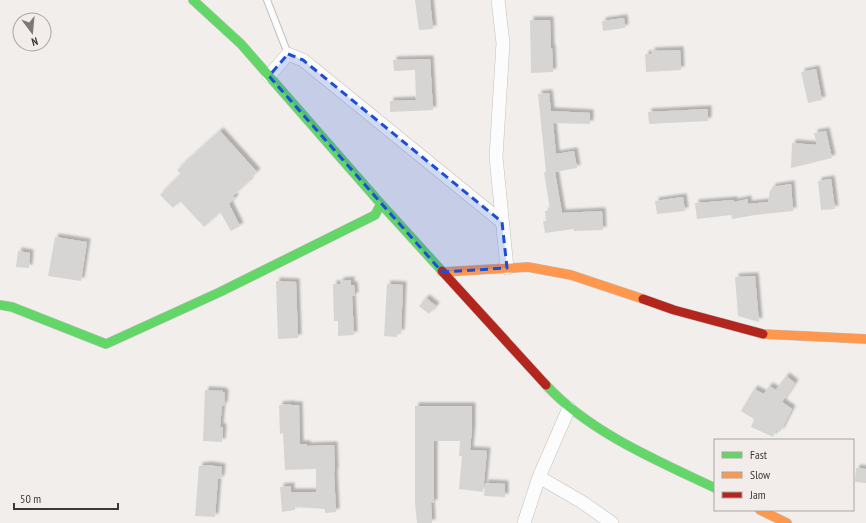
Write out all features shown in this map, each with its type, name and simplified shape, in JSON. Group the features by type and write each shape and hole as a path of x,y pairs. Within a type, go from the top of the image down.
{"street":[{"path":"193,0 241,44 442,272 551,391 569,408 626,445 714,488"},
{"path":"498,0 503,43 496,157 507,268"},
{"path":"269,76 288,54 303,60 502,222"},
{"path":"0,305 12,307 106,344 220,292 376,214 381,204"},
{"path":"442,272 528,267 571,275 674,310 767,336 866,339"},
{"path":"524,523 540,477 569,408"},
{"path":"540,477 582,502 612,523"},
{"path":"762,511 787,523"}],"lane":[{"path":"267,0 288,54"}],"highlighted area":[{"path":"288,54 303,60 502,222 507,268 442,272 269,76"}],"building":[{"path":"415,0 430,0 433,29 419,30"},
{"path":"624,18 625,28 603,31 602,21"},
{"path":"530,20 550,20 553,72 531,73"},
{"path":"680,50 681,70 646,72 645,54 652,54 651,51"},
{"path":"430,59 433,110 390,112 390,101 416,100 415,70 394,71 393,60"},
{"path":"816,69 822,100 808,103 801,72"},
{"path":"549,93 551,111 590,113 590,124 553,123 556,154 574,151 577,168 555,172 562,213 602,211 603,230 574,231 574,229 545,233 543,221 546,221 545,211 550,210 544,172 546,172 538,94"},
{"path":"708,109 708,121 649,124 648,112"},
{"path":"220,131 257,172 233,196 235,198 229,204 240,226 231,231 220,212 204,227 180,201 173,208 160,195 181,174 177,170"},
{"path":"826,131 832,158 791,168 792,143 817,145 814,133"},
{"path":"831,179 835,209 821,210 818,181"},
{"path":"791,184 793,211 732,219 731,215 697,219 695,203 734,200 734,202 748,199 748,204 768,202 772,187"},
{"path":"683,197 685,211 657,214 655,201"},
{"path":"55,237 87,242 81,281 48,276"},
{"path":"18,251 30,253 29,268 16,267"},
{"path":"755,276 759,322 738,316 735,277"},
{"path":"351,280 351,285 354,285 355,296 352,296 354,335 338,336 338,321 334,321 333,284 340,284 340,281"},
{"path":"276,281 296,282 298,338 278,339"},
{"path":"387,284 403,285 401,333 397,333 397,337 384,336"},
{"path":"426,298 436,306 429,314 419,306"},
{"path":"786,376 795,383 782,402 792,409 780,432 776,430 773,437 751,427 754,419 741,411 754,389 764,394 769,386 776,390"},
{"path":"205,390 223,391 225,393 224,406 222,405 220,427 223,427 222,442 203,441"},
{"path":"279,405 299,405 300,444 307,444 307,446 334,445 336,512 325,513 325,509 295,507 295,510 282,512 280,487 291,486 291,492 316,492 316,469 285,470 283,433 280,434"},
{"path":"415,406 472,406 470,450 487,451 483,492 459,489 462,456 459,456 460,441 434,441 434,503 431,503 432,523 417,523 415,503"},
{"path":"208,465 222,467 221,479 218,479 215,517 195,516 199,466"},
{"path":"856,468 866,469 866,483 855,482"},
{"path":"485,483 505,484 505,497 484,496"}],"traffic: fast":[{"path":"193,0 241,44 381,204 442,271"},
{"path":"0,305 12,307 106,344 220,292 375,215 381,204"},
{"path":"546,385 563,402 603,431 648,456 714,488"}],"traffic: slow":[{"path":"442,272 528,267 571,275 643,299"},
{"path":"763,334 866,339"},
{"path":"762,511 787,523"}],"traffic: jam":[{"path":"442,271 546,385"},
{"path":"643,299 674,310 763,334"}]}
